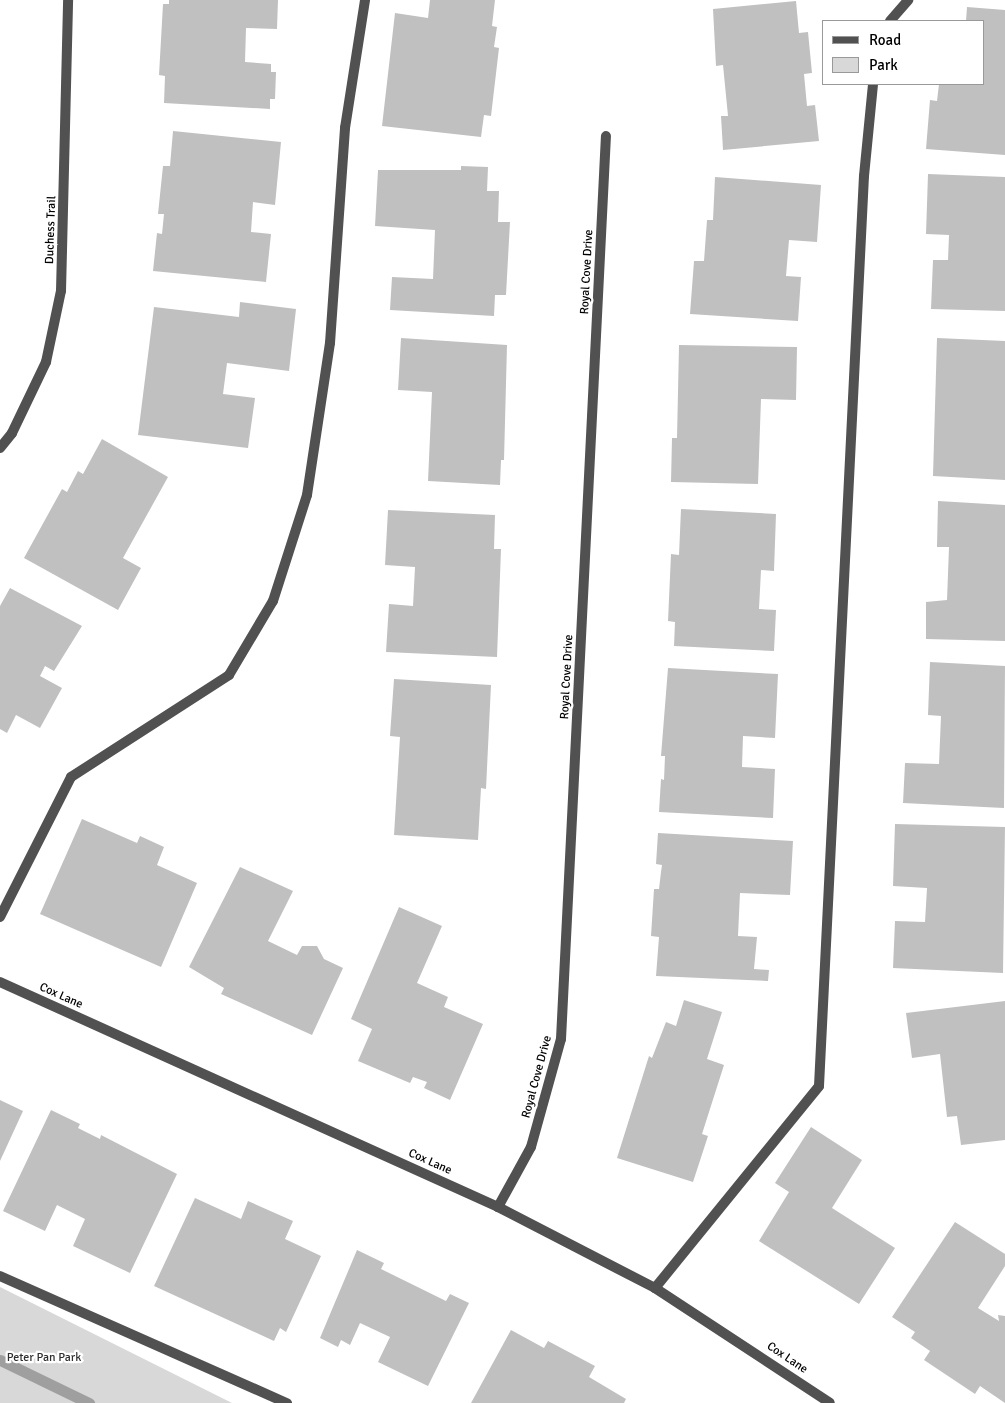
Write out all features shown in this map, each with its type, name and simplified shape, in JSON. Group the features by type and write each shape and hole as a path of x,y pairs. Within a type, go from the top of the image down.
{"street":[{"name":"Duchess Trail","path":"0,448 12,433 46,362 61,292 68,0"},
{"path":"0,917 70,777 229,675 273,601 309,486 330,344 345,128 365,0"},
{"path":"891,20 908,0"},
{"path":"655,1288 819,1086 864,176 873,85"},
{"name":"Royal Cove Drive","path":"498,1207 531,1147 561,1039 606,136"},
{"name":"Cox Lane","path":"0,982 498,1207 655,1288 830,1403"},
{"path":"0,1276 287,1403"}],"green space":[{"name":"Peter Pan Park","path":"0,1287 232,1403 0,1403"}],"building":[{"path":"169,0 278,0 277,29 246,28 245,62 271,64 271,72 276,72 275,99 270,99 270,109 164,103 165,76 159,75 163,4 169,4"},
{"path":"430,0 495,0 492,26 497,27 494,47 499,48 491,116 484,115 481,137 382,126 395,13 428,18"},
{"path":"796,1 799,33 808,32 812,73 804,74 807,106 815,105 819,141 723,150 721,116 728,116 723,65 716,66 713,9"},
{"path":"967,7 1005,10 1005,155 926,149 930,100 937,101 939,85 985,85 985,20 966,20"},
{"path":"173,131 281,142 275,205 253,202 251,232 271,234 266,282 153,271 157,233 162,234 164,214 158,214 163,166 170,166"},
{"path":"461,166 488,167 487,191 499,191 498,222 510,222 506,295 495,295 494,316 390,310 392,277 433,279 435,230 375,226 378,170 461,170"},
{"path":"928,174 1005,177 1005,311 931,309 933,260 948,260 949,235 926,234"},
{"path":"715,177 821,185 817,242 789,240 786,276 801,277 798,321 690,314 694,261 704,261 707,220 713,220"},
{"path":"240,302 296,309 289,371 227,363 223,394 255,398 248,448 138,435 154,307 239,317"},
{"path":"401,338 507,345 504,460 501,460 500,485 428,481 432,392 398,390"},
{"path":"937,338 1005,341 1005,480 933,476"},
{"path":"679,345 797,347 796,400 761,399 758,484 671,482 672,438 677,438"},
{"path":"102,439 168,477 123,558 141,568 118,610 24,558 62,489 67,492 78,471 83,474"},
{"path":"938,501 1005,505 1005,641 926,639 926,602 947,600 949,547 937,547"},
{"path":"681,509 776,514 774,571 761,570 759,609 776,610 774,651 674,646 675,622 668,621 671,554 679,555"},
{"path":"388,510 495,515 494,549 501,549 497,657 386,652 389,604 413,606 415,567 385,565"},
{"path":"10,588 82,626 54,671 45,666 40,676 62,688 40,728 16,715 7,733 0,729 0,606"},
{"path":"930,662 1005,666 1004,808 903,803 905,763 939,764 941,716 928,715"},
{"path":"668,668 778,674 775,738 743,736 742,767 775,769 773,818 659,812 661,779 664,780 665,756 661,756"},
{"path":"394,679 491,685 486,789 481,788 478,840 394,835 400,737 390,736"},
{"path":"82,819 137,843 140,836 164,847 157,865 197,883 161,967 40,914"},
{"path":"895,824 1005,827 1003,973 893,968 895,921 925,922 927,888 893,886"},
{"path":"658,833 793,841 790,895 740,893 738,936 757,937 754,969 769,970 768,981 656,976 659,937 651,936 654,889 659,889 662,865 656,864"},
{"path":"240,867 293,891 268,941 297,955 302,946 317,946 324,959 343,968 312,1035 221,994 224,988 189,967"},
{"path":"399,907 442,926 417,983 448,997 444,1007 483,1024 450,1100 424,1088 427,1082 413,1077 410,1083 358,1061 372,1029 351,1019"},
{"path":"684,1000 722,1012 707,1059 724,1065 702,1134 708,1136 693,1182 617,1158 649,1056 652,1058 666,1022 676,1026"},
{"path":"1005,1001 1005,1140 961,1145 957,1116 947,1117 940,1054 912,1058 906,1013"},
{"path":"0,1100 23,1111 0,1161"},
{"path":"51,1110 80,1124 78,1128 100,1139 101,1135 177,1174 130,1273 73,1246 85,1219 57,1205 45,1231 3,1211"},
{"path":"811,1127 862,1160 832,1208 895,1248 859,1304 759,1241 789,1192 775,1183"},
{"path":"195,1198 241,1219 248,1201 293,1221 285,1239 321,1256 286,1332 280,1328 274,1341 154,1286"},
{"path":"955,1222 1005,1254 1005,1266 978,1308 999,1321 998,1315 1005,1316 1005,1403 980,1386 975,1394 924,1360 930,1351 911,1338 915,1332 892,1317"},
{"path":"357,1250 384,1263 381,1269 446,1301 450,1294 469,1303 428,1386 378,1362 390,1337 360,1323 350,1345 341,1340 338,1347 320,1338"},
{"path":"511,1330 544,1348 548,1341 595,1366 589,1377 626,1399 624,1403 471,1403"}],"waterway":[{"path":"0,1360 89,1403"}]}
